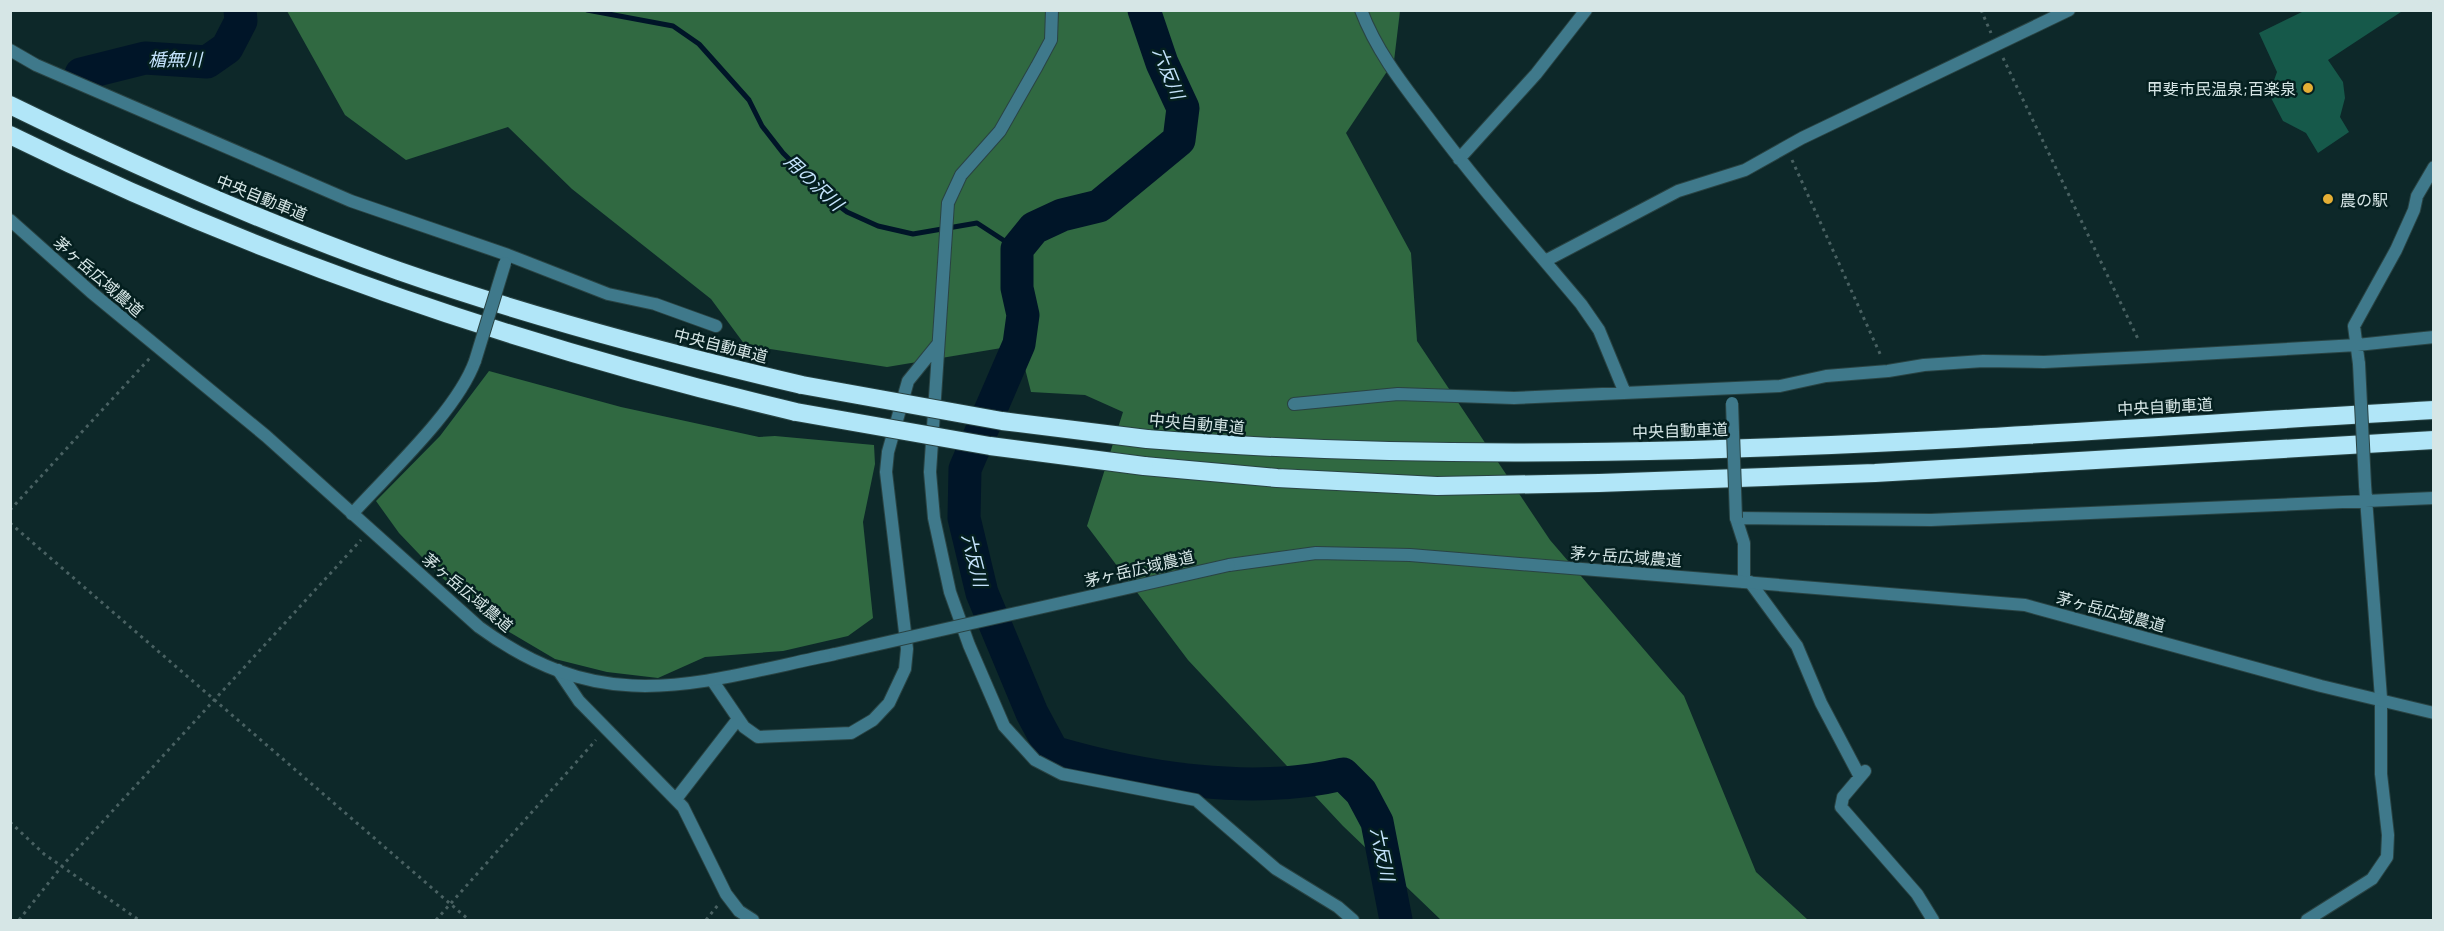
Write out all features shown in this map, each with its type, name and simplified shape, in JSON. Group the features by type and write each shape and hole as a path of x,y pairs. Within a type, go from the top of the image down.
{"highway":[{"name":"中央自動車道","path":"10,105 155,174 262,219 400,271 539,316 663,351 802,385 1002,421 1147,439 1278,449 1597,453 1887,442 2433,410"},
{"path":"10,135 112,185 250,243 391,296 532,343 678,384 796,412 990,446 1144,466 1277,478 1437,486 1588,484 1875,473 2433,440"}],"street":[{"path":"1052,10 1051,40 1042,58 1000,131 961,175 948,203 930,472 934,518 950,592 969,645 1004,726 1035,760 1062,774 1196,800 1276,869 1338,907 1353,921"},
{"path":"1361,10 1370,33 1390,66 1459,159 1545,261 1599,330 1625,393"},
{"path":"1459,159 1536,74 1586,10"},
{"path":"1545,261 1678,191 1745,170 1786,147 2069,10"},
{"path":"10,50 47,69 351,201 608,294 655,304 716,326"},
{"path":"2307,921 2372,879 2386,857 2388,835 2381,774 2380,698 2359,364 2354,326 2396,250 2414,210 2417,196 2433,167"},
{"name":"茅ヶ岳広域農道","path":"10,220 266,436 479,627 512,651 586,681 630,687 686,685 835,654 1229,565 1316,553 1390,554 2025,604 2321,686 2380,698 2433,713"},
{"path":"352,514 453,402 468,379 506,259"},
{"path":"1294,404 1398,394 1514,398 1780,386 1826,376 1888,371 1924,365 1983,361 2044,362 2146,357 2357,345 2433,337"},
{"path":"712,680 738,719 758,737 851,733 873,720 889,703 904,669 907,649 886,472 888,452 908,381 938,344"},
{"path":"1732,388 1736,518 1744,543 1747,582 1797,646 1821,703 1863,774 1843,797 1841,807 1917,894 1933,921"},
{"path":"1736,518 1931,520 2367,503 2433,498"},
{"path":"558,670 579,701 676,799 696,832 726,894 739,911 753,921"},
{"path":"676,799 738,719"}],"path":[{"path":"1981,10 2146,357"},
{"path":"1786,147 1888,371"},
{"path":"10,510 159,348"},
{"path":"10,523 469,921"},
{"path":"19,921 62,866 370,530"},
{"path":"436,921 606,728"},
{"path":"10,822 44,854 139,921"}],"green space":[{"path":"287,11 1400,11 1394,61 1346,133 1411,253 1417,341 1550,540 1684,696 1756,872 1808,920 1441,920 1343,826 1188,660 1087,526 1123,412 1085,395 1031,392 1019,345 887,367 745,345 711,299 572,189 508,127 406,160 345,115"},
{"path":"489,371 621,407 759,437 775,436 874,445 875,464 863,522 873,618 848,636 783,651 705,657 658,678 607,672 555,659 504,629 440,576 399,533 376,501 440,436"}],"building":[{"name":"甲斐市民温泉;百楽泉","path":"2306,10 2404,10 2328,60 2343,82 2345,98 2340,117 2349,132 2318,153 2306,133 2283,121 2269,94 2277,72 2259,33"}],"waterway":[{"name":"楯無川","path":"81,74 145,58 207,62 227,48 241,21 240,10"},
{"name":"用の沢川","path":"587,10 673,26 699,44 749,100 762,126 783,153 827,197 847,212 878,226 913,234 977,223 1017,249"},
{"name":"六反川","path":"1144,10 1162,63 1183,108 1179,140 1099,206 1062,215 1034,228 1017,249 1017,288 1023,315 1019,344 965,469 964,518 982,593 1032,713 1053,752 1123,770 1235,784 1308,780 1343,774 1361,792 1377,822 1396,920"}],"place":[{"name":"甲斐市民温泉;百楽泉","path":"2308,88"},
{"name":"農の駅","path":"2328,199"}]}
